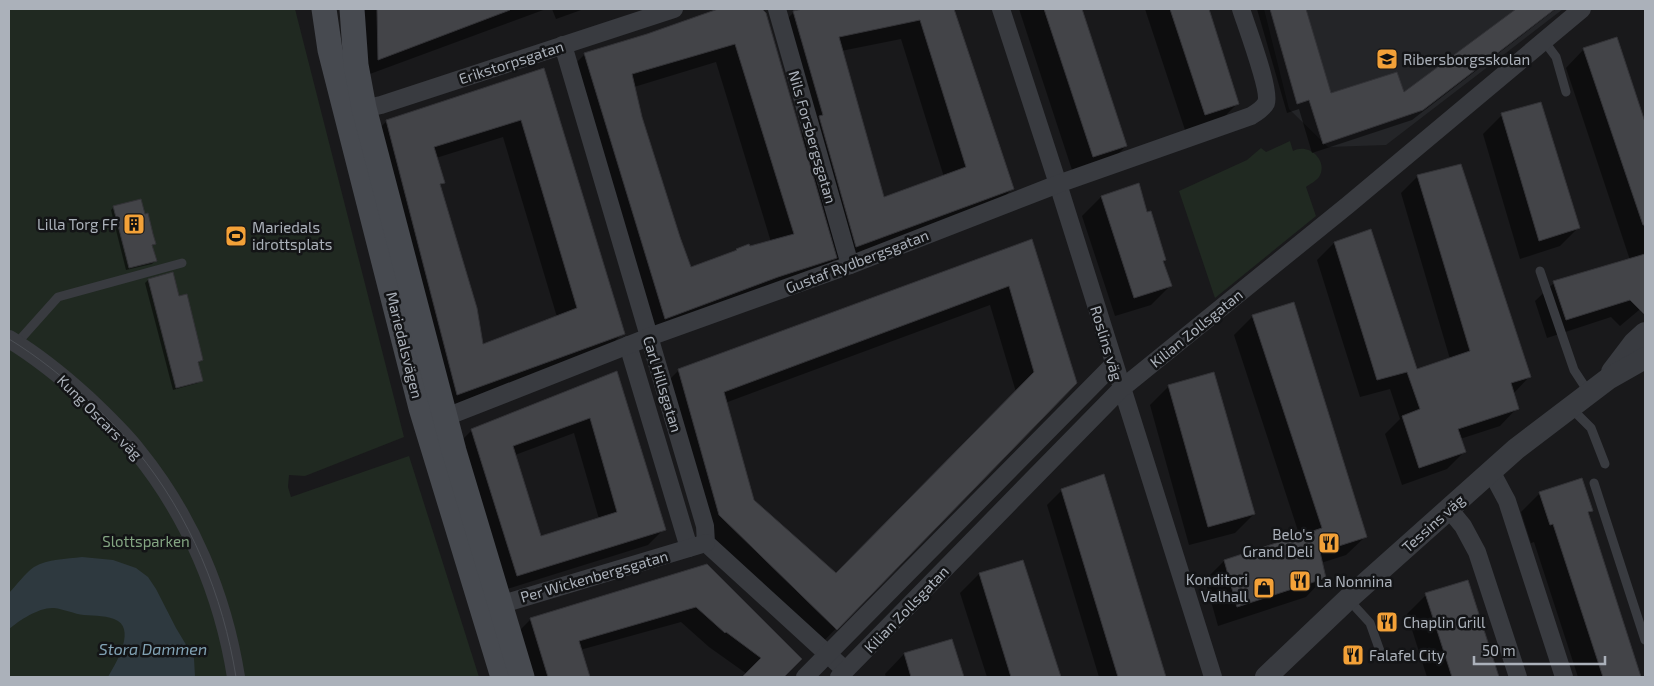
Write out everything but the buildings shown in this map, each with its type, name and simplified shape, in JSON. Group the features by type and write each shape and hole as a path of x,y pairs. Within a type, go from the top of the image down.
{"main road":[{"name":"Mariedalsvägen","path":"324,9 330,50 355,110 446,417 491,607 503,677"},
{"name":"Mariedalsvägen","path":"352,9 356,65 355,110 420,404 491,607 522,677"}],"street":[{"name":"Erikstorpsgatan","path":"355,110 381,105 674,9"},
{"name":"Nils Forsbergsgatan","path":"777,9 850,265"},
{"name":"Roslins väg","path":"1001,9 1213,677"},
{"name":"Gustaf Rydbergsgatan","path":"446,417 649,337 850,265 1058,184 1251,116 1266,104 1267,97 1266,87 1241,9"},
{"name":"Kilian Zollsgatan","path":"842,674 1121,389 1348,205 1582,9"},
{"name":"Carl Hillsgatan","path":"563,45 705,526 706,543"},
{"name":"Tessins väg","path":"1608,379 1634,343 1645,333"},
{"name":"Kung Oscars väg","path":"12,342 66,380 136,450 153,472 178,511 200,554 226,627 236,677"},
{"name":"Carl Hillsgatan","path":"628,346 689,548"},
{"name":"Tessins väg","path":"1266,677 1348,599 1516,449 1608,379 1645,358"},
{"name":"Kilian Zollsgatan","path":"805,677 1114,365"},
{"path":"1491,471 1507,501 1564,677"},
{"path":"1449,509 1463,526 1477,552 1518,677"},
{"name":"Per Wickenbergsgatan","path":"491,607 706,543"},
{"path":"706,543 828,654 842,674"}],"lane":[{"path":"1544,41 1556,58 1566,92"},
{"path":"12,342 58,297 182,263"},
{"path":"1540,271 1574,370 1589,394"},
{"path":"1571,408 1591,428 1605,464"},
{"path":"1594,482 1645,640"},
{"path":"1348,599 1370,623 1384,658"}],"shaded area":[{"name":"Ribersborgsskolan","path":"1264,9 1563,9 1386,145 1328,147 1289,109"}],"green space":[{"name":"Slottsparken","path":"9,9 295,9 404,437 305,476 289,475 288,487 291,497 409,456 479,677 9,677"},
{"path":"1290,141 1293,151 1305,149 1311,151 1319,159 1321,171 1319,177 1306,187 1316,216 1215,298 1179,191 1247,160 1261,148 1266,152"}],"water":[{"name":"Stora Dammen","path":"82,557 113,560 136,568 148,577 194,658 195,677 108,677 122,649 125,633 123,626 118,621 110,618 48,608 30,615 9,629 9,593 27,573 45,562"}],"tram line":[{"path":"9,339 30,352 87,399 125,437 156,476 173,502 202,558 222,616 236,677"}],"place":[{"name":"Ribersborgsskolan","path":"1387,59"},
{"name":"Lilla Torg FF","path":"134,224"},
{"name":"Mariedals idrottsplats","path":"236,236"},
{"name":"Belo's Grand Deli","path":"1329,543"},
{"name":"La Nonnina","path":"1300,581"},
{"name":"Konditori Valhall","path":"1264,588"},
{"name":"Chaplin Grill","path":"1387,622"},
{"name":"Falafel City","path":"1353,655"}]}
